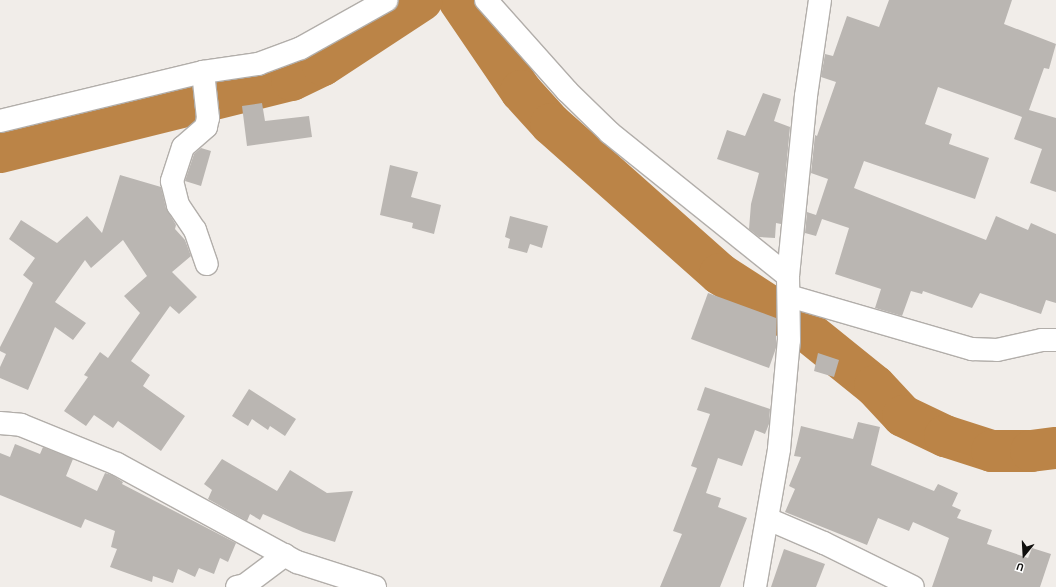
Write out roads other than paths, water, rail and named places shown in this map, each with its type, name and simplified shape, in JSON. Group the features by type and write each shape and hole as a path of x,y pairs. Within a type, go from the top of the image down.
{"street":[{"path":"0,121 204,72 258,64 301,48 387,0"},
{"path":"486,0 567,91 635,152 666,175 789,293 972,349 997,350 1042,340 1056,340"},
{"path":"755,587 779,449 790,340 789,293 806,96 820,0"},
{"path":"204,72 208,118 206,127 194,136 179,155 172,181 178,205 195,230 207,264"},
{"path":"0,422 21,425 116,464 297,562 375,587"},
{"path":"768,519 824,543 913,587"},
{"path":"238,587 245,585 285,555"}],"waterway":[{"path":"0,152 292,80 323,65 422,0"},
{"path":"459,0 521,91 551,124 720,274 803,328 875,386 903,416 945,436 992,451 1031,451 1056,448"}]}
